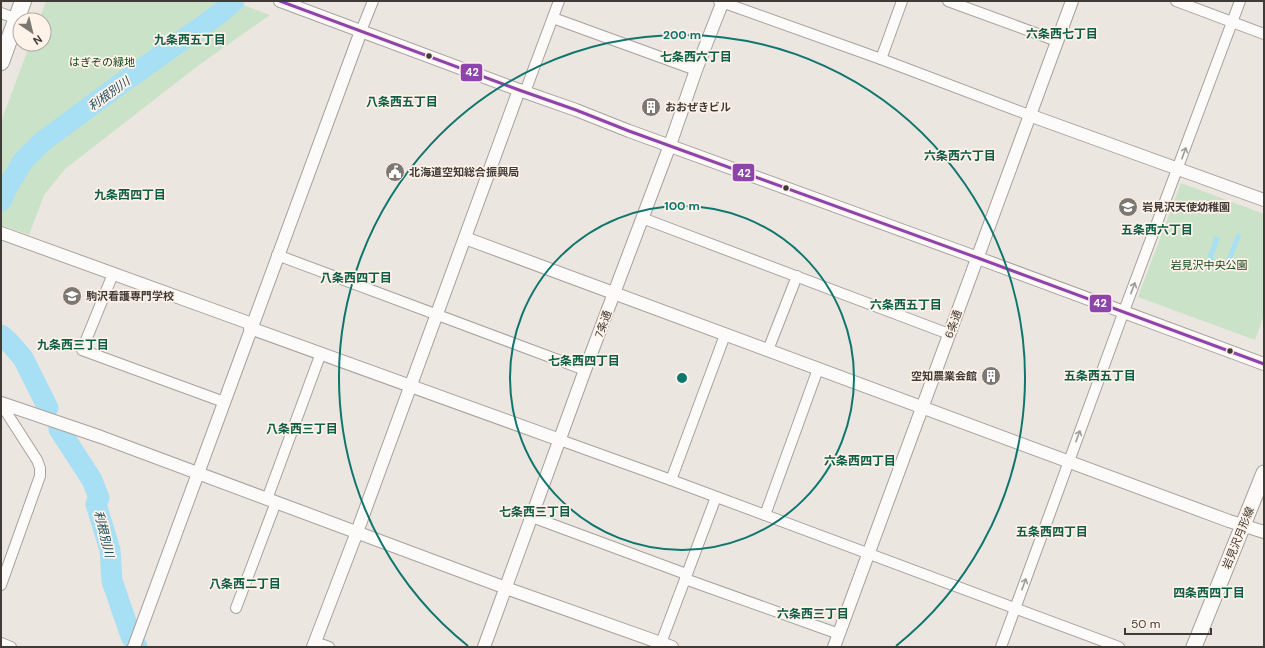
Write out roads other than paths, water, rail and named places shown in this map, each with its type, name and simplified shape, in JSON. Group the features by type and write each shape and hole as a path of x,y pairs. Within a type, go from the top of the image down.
{"highway":[{"path":"19,12 23,1"},
{"path":"1,62 12,32"}],"main road":[{"name":"岩見沢月形線","path":"1194,647 1264,473"}],"street":[{"path":"134,647 277,255 373,1"},
{"path":"329,647 314,644 357,532 465,238 522,91 559,1"},
{"path":"721,1 1264,200"},
{"name":"7条通","path":"484,647 670,145 721,1"},
{"path":"881,59 902,1"},
{"path":"948,1 1057,41"},
{"name":"6条通","path":"834,647 1072,1"},
{"path":"1176,1 1264,34"},
{"path":"1001,647 1124,311 1240,1"},
{"path":"284,2 522,91 1124,311 1264,364"},
{"path":"1,13 12,16"},
{"path":"552,18 696,70"},
{"path":"642,218 949,334"},
{"path":"1,233 321,353 671,480 1119,647"},
{"path":"465,238 1069,462 1243,526 1264,532"},
{"path":"277,255 586,370"},
{"path":"113,274 82,350 224,402"},
{"path":"768,350 797,276"},
{"path":"671,480 725,335"},
{"path":"236,608 321,353"},
{"path":"764,515 818,369"},
{"path":"1,403 100,437 506,588 666,645 685,577 716,497"},
{"path":"1,403 37,460 40,468 40,476 1,585"},
{"path":"532,516 685,577 839,634"},
{"path":"1,643 12,647"}],"water":[{"path":"1237,233 1241,235 1230,264 1223,266 1212,261 1208,256 1215,236 1220,238 1213,257 1217,261 1226,261"}],"waterway":[{"name":"利根別川","path":"1,201 23,161 42,142 219,14 234,1"},
{"name":"利根別川","path":"1,335 23,358 48,408"},
{"name":"利根別川","path":"59,429 92,480 99,498 96,504 110,550 112,581 131,636 137,647"}],"place":[{"name":"おおぜきビル","path":"651,107"},
{"name":"北海道空知総合振興局","path":"395,172"},
{"name":"岩見沢天使幼稚園","path":"1128,207"},
{"name":"駒沢看護専門学校","path":"72,296"},
{"name":"空知農業会館","path":"991,376"}],"district":[{"name":"六条西七丁目","path":"1062,34"},
{"name":"九条西五丁目","path":"190,40"},
{"name":"七条西六丁目","path":"696,57"},
{"name":"八条西五丁目","path":"402,102"},
{"name":"六条西六丁目","path":"960,156"},
{"name":"九条西四丁目","path":"130,195"},
{"name":"五条西六丁目","path":"1157,230"},
{"name":"八条西四丁目","path":"356,278"},
{"name":"六条西五丁目","path":"906,305"},
{"name":"九条西三丁目","path":"73,345"},
{"name":"七条西四丁目","path":"584,361"},
{"name":"五条西五丁目","path":"1100,376"},
{"name":"八条西三丁目","path":"302,429"},
{"name":"六条西四丁目","path":"860,461"},
{"name":"七条西三丁目","path":"535,512"},
{"name":"五条西四丁目","path":"1052,532"},
{"name":"八条西二丁目","path":"245,584"},
{"name":"四条西四丁目","path":"1209,593"},
{"name":"六条西三丁目","path":"813,614"}],"park label":[{"name":"はぎぞの緑地","path":"102,62"},
{"name":"岩見沢中央公園","path":"1209,265"}]}
